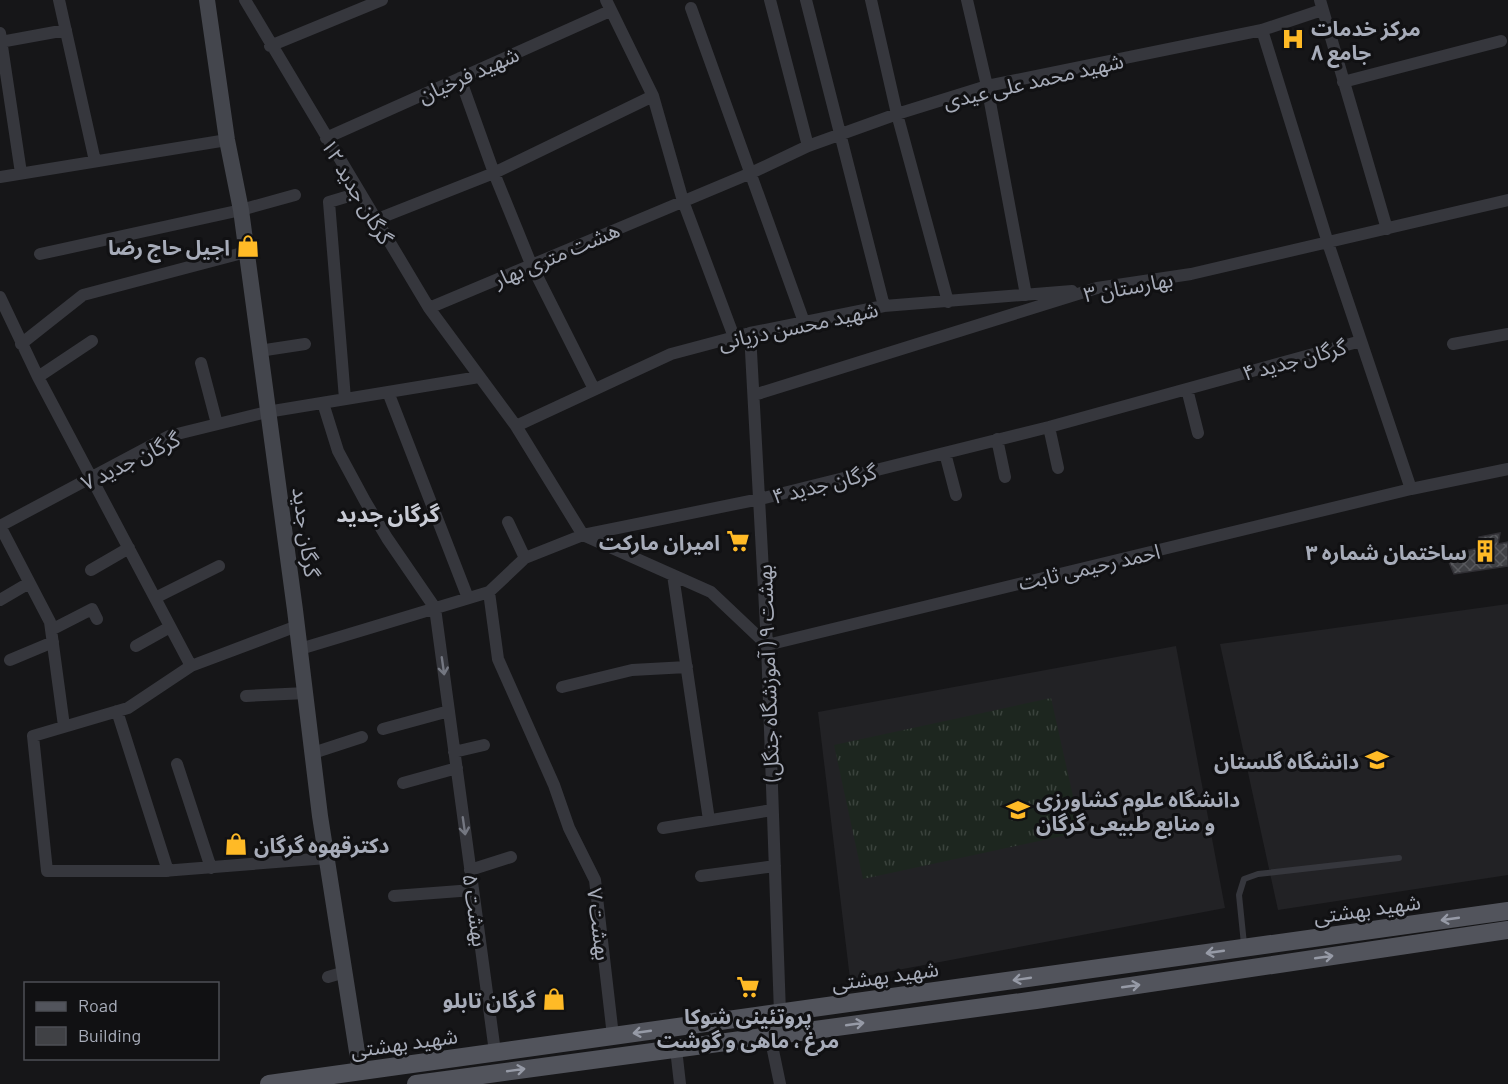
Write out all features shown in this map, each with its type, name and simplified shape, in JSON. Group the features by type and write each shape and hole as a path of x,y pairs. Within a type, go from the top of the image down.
{"main road":[{"name":"گرگان جدید","path":"207,0 227,140 240,210 327,858 360,1071"},
{"name":"شهید بهشتی","path":"269,1084 1508,911"},
{"name":"شهید بهشتی","path":"416,1084 1101,990 1508,930"},
{"path":"1097,968 1101,990"}],"street":[{"path":"59,0 95,160"},
{"name":"گرگان جدید ۱۲","path":"245,0 270,46 429,308 516,426 583,535"},
{"path":"270,46 382,0"},
{"path":"770,0 808,146"},
{"path":"806,0 884,306"},
{"path":"871,0 897,114 948,302"},
{"path":"967,0 987,86 1026,294"},
{"path":"608,5 652,96 683,201 734,337"},
{"name":"شهید فرخیان","path":"326,138 460,78 608,5"},
{"path":"1321,5 1387,229"},
{"name":"شهید محمد علی عیدی","path":"751,173 808,146 897,114 987,86 1262,30 1321,5"},
{"path":"691,9 804,322"},
{"path":"21,173 0,39 66,30"},
{"path":"1262,30 1328,243 1411,489"},
{"path":"1343,82 1501,41"},
{"path":"460,78 494,173 531,264 594,389"},
{"path":"375,219 494,173 652,96"},
{"path":"0,177 227,140"},
{"name":"هشت متری بهار","path":"429,308 751,173"},
{"path":"345,399 329,202 359,193"},
{"path":"40,254 240,210 295,195"},
{"name":"بهارستان ۳","path":"754,395 1097,288 1191,274 1508,200"},
{"path":"21,344 83,296 246,252"},
{"name":"شهید محسن دزیانی","path":"516,426 671,354 750,333 884,306 1097,288"},
{"path":"0,297 21,344 191,666"},
{"name":"بهشت ۹ ( آموزشگاه جنگل)","path":"750,333 767,645 780,1013"},
{"path":"1453,344 1508,334"},
{"path":"39,377 92,341"},
{"name":"گرگان جدید ۴","path":"300,649 489,592 525,558 583,535 760,499 945,453 1049,427 1361,341"},
{"path":"259,351 304,344"},
{"path":"201,363 217,424"},
{"name":"گرگان جدید ۷","path":"0,526 169,436 267,412 480,376"},
{"path":"1187,389 1198,433"},
{"path":"388,392 468,598"},
{"path":"323,402 339,451 365,501 387,538 435,608"},
{"path":"1049,427 1058,468"},
{"path":"997,439 1005,477"},
{"path":"945,453 956,495"},
{"name":"احمد رحیمی ثابت","path":"767,645 1411,489 1508,469"},
{"path":"508,522 525,558"},
{"path":"0,526 50,622 64,726"},
{"path":"583,535 711,592 767,645"},
{"path":"91,570 129,548"},
{"path":"155,598 219,566"},
{"path":"673,575 709,820"},
{"path":"0,600 29,583"},
{"name":"بهشت ۷","path":"489,592 498,659 554,784 569,828 595,880 613,1036"},
{"name":"بهشت ۵","path":"435,608 495,1052"},
{"path":"10,660 52,636 92,609 97,619"},
{"path":"297,626 191,666 128,708 33,736 47,871 166,871 327,858"},
{"path":"135,646 170,627"},
{"path":"562,687 632,670 687,667"},
{"path":"246,696 306,693"},
{"path":"117,711 166,871"},
{"path":"383,729 449,711"},
{"path":"313,753 362,737"},
{"path":"454,752 484,745"},
{"path":"177,764 211,867"},
{"path":"404,783 457,768"},
{"path":"663,828 772,810"},
{"path":"470,870 511,857"},
{"path":"701,876 775,866"},
{"path":"394,896 473,890"},
{"path":"327,977 345,972"},
{"path":"770,1036 780,1084"},
{"path":"676,1049 680,1084"}],"lane":[{"path":"1244,948 1239,895 1244,879 1258,874 1399,858"}],"shaded area":[{"name":"دانشگاه گلستان","path":"1508,604 1508,875 1278,910 1220,644"},
{"name":"دانشگاه علوم کشاورزی و منابع طبیعی گرگان","path":"1176,646 1225,908 850,979 818,712"}],"green space":[{"path":"1051,698 1081,832 863,879 834,745"}],"building":[{"name":"ساختمان شماره ۳","path":"1500,533 1498,544 1508,542 1508,566 1454,574 1446,555 1479,548 1479,537"}],"place":[{"name":"مرکز خدمات جامع ۸","path":"1293,39"},
{"name":"اجیل حاج رضا","path":"248,246"},
{"name":"امیران مارکت","path":"738,541"},
{"name":"ساختمان شماره ۳","path":"1485,551"},
{"name":"دانشگاه گلستان","path":"1377,760"},
{"name":"دانشگاه علوم کشاورزی و منابع طبیعی گرگان","path":"1018,810"},
{"name":"دکترقهوه گرگان","path":"236,844"},
{"name":"پروتئینی شوکا مرغ‌ ، ماهی و گوشت","path":"748,987"},
{"name":"گرگان تابلو","path":"554,999"}],"district":[{"name":"گرگان جدید","path":"388,513"}]}
